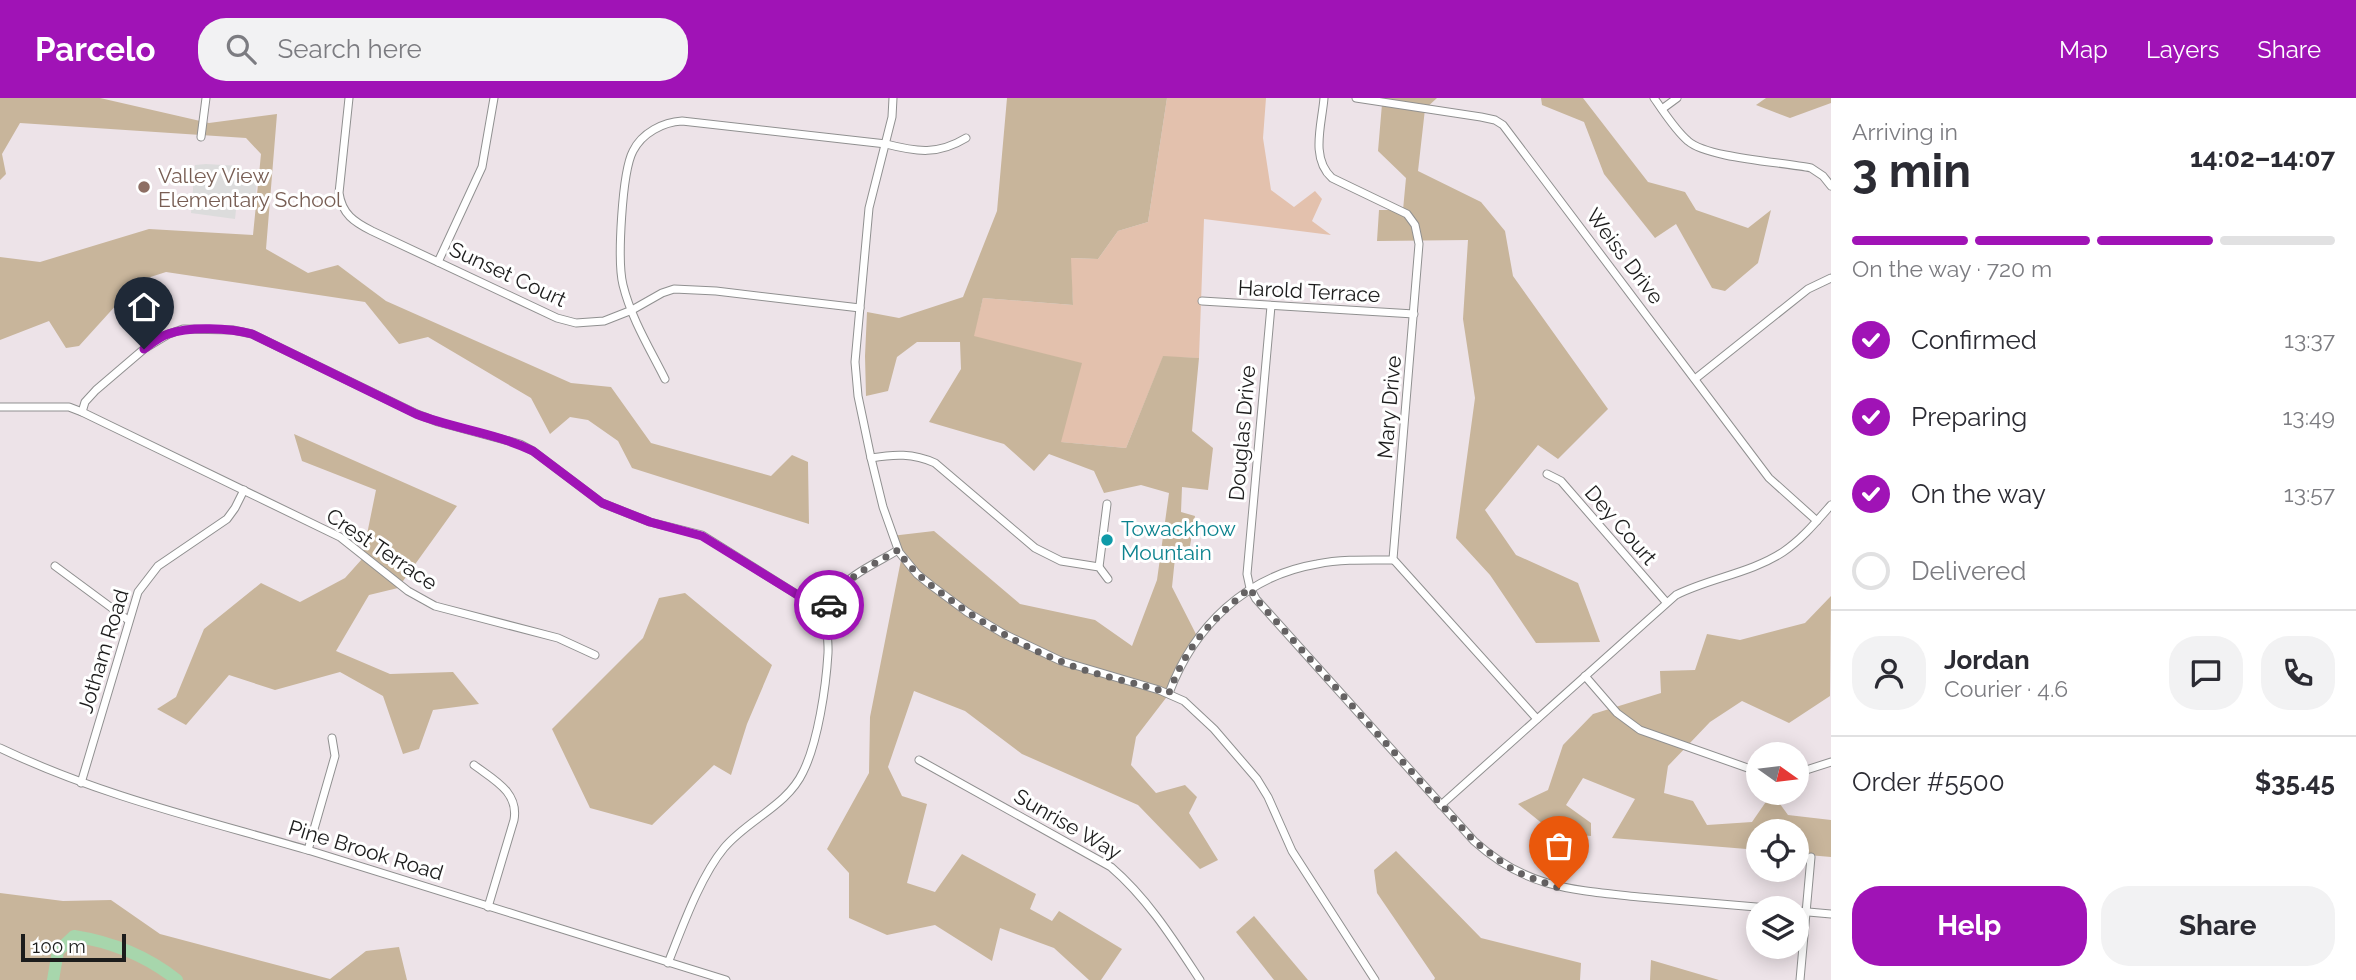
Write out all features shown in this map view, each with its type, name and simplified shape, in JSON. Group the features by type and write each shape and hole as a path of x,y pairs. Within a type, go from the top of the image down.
{"street":[{"path":"201,137 206,98"},
{"name":"Sunset Court","path":"349,98 339,193 343,207 355,222 566,321 595,323 632,310 674,289 716,291 859,308"},
{"path":"439,262 482,167 494,98"},
{"path":"893,98 892,117 869,208 855,362 856,381 871,458 883,508 898,550 917,573 967,612 1034,650 1083,670 1169,693 1184,701 1257,779 1273,806 1292,851 1375,980"},
{"name":"Mary Drive","path":"1324,98 1319,154 1326,172 1332,178 1407,214 1415,225 1419,244 1393,560"},
{"name":"Weiss Drive","path":"1356,98 1481,117 1503,125 1769,478 1817,520"},
{"path":"1654,98 1685,138 1700,149 1811,168 1831,186"},
{"path":"1662,109 1677,98"},
{"path":"665,379 632,310 620,268 628,167 633,150 651,131 668,123 682,121 886,144 916,150 940,150 966,138"},
{"path":"1695,379 1808,289 1831,278"},
{"name":"Harold Terrace","path":"1202,301 1414,314"},
{"name":"Douglas Drive","path":"1250,588 1248,562 1271,306"},
{"path":"82,412 85,402 96,390 157,339 183,330 243,332 416,414 520,444 602,503 650,522 702,536 809,602 828,608"},
{"name":"Crest Terrace","path":"0,407 69,407 82,412 340,537 408,591 435,606 558,638 596,655"},
{"path":"871,458 903,454 935,463 1035,548 1061,561 1099,568 1108,579"},
{"name":"Dey Court","path":"1547,474 1561,481 1666,602"},
{"name":"Jotham Road","path":"81,783 138,593 151,572 227,519 244,490"},
{"path":"1099,568 1107,504"},
{"path":"1441,805 1666,602 1694,586 1749,568 1782,553 1831,505"},
{"path":"668,963 716,858 740,833 788,793 805,770 818,729 828,652 825,623 834,596 847,582 898,550"},
{"path":"1169,693 1190,648 1216,617 1263,580 1315,564 1393,560 1537,719"},
{"path":"55,566 128,620"},
{"path":"1250,588 1265,609 1441,805 1491,856 1543,883 1576,891 1746,906"},
{"path":"1585,676 1617,713 1640,730 1746,767"},
{"path":"308,850 335,756 332,738"},
{"name":"Pine Brook Road","path":"0,748 81,783 308,850 706,977 726,980"},
{"name":"Sunrise Way","path":"919,760 1111,867 1155,911 1199,980"},
{"path":"1810,769 1831,762"},
{"path":"474,765 509,793 515,811 488,906"},
{"path":"1804,896 1811,857"},
{"path":"1809,912 1831,914"},
{"path":"1800,980 1801,959"}],"shaded area":[{"path":"0,98 100,98 209,123 277,114 266,249 308,273 338,265 386,301 571,383 611,387 651,443 771,476 792,455 808,462 809,524 632,468 618,441 588,420 570,417 550,434 531,398 428,337 399,344 365,302 166,272 138,281 79,346 66,348 49,321 0,340 0,257 40,262 149,229 253,235 261,154 246,138 20,123 2,154 6,174 0,180"},
{"path":"1007,98 1167,98 1148,222 1118,231 1098,259 1071,258 1073,305 983,298 974,336 1082,363 1061,442 1126,448 1163,356 1199,358 1192,431 1213,448 1208,490 1182,487 1181,512 1195,516 1189,552 1176,548 1172,587 1199,640 1169,694 1136,737 1131,765 1156,793 1185,785 1197,797 1189,813 1218,860 1200,869 1138,805 1022,754 965,711 914,691 888,767 902,796 927,804 907,883 935,892 962,854 1036,894 1030,909 1052,921 1059,911 1122,949 1101,980 1089,980 1054,948 1000,928 992,961 935,925 887,935 849,918 849,873 827,849 869,773 870,717 901,560 891,536 934,531 1020,604 1095,620 1132,646 1157,580 1169,493 1141,485 1104,493 1094,471 1049,454 1034,471 1004,444 929,422 961,369 960,342 917,342 897,357 888,391 866,396 867,312 899,318 963,297 997,211"},
{"path":"1167,98 1266,98 1263,138 1271,190 1294,207 1315,191 1322,199 1312,221 1331,235 1204,219 1199,358 1163,357 1126,448 1060,442 973,336 983,298 1073,305 1070,258 1098,259 1118,231 1148,222"},
{"path":"1377,98 1437,98 1425,109 1418,171 1481,202 1505,231 1513,276 1608,409 1558,459 1538,445 1485,510 1516,555 1578,583 1600,642 1536,643 1490,575 1456,538 1475,398 1463,319 1468,240 1377,241 1379,210 1403,210 1406,178 1378,151 1382,104"},
{"path":"1541,98 1583,98 1648,182 1685,192 1696,210 1748,228 1771,210 1758,263 1725,291 1712,288 1676,224 1655,238 1604,174 1584,122 1542,105"},
{"path":"1766,98 1831,98 1831,103 1790,118 1756,105"},
{"path":"195,165 240,166 240,172 249,173 257,179 255,201 237,200 235,219 191,213"},
{"path":"294,434 457,506 398,588 369,595 336,651 390,674 453,672 479,704 433,710 419,749 403,754 383,696 340,672 275,690 229,675 186,725 157,709 176,697 204,629 261,583 300,602 345,578 362,559 376,490 302,461"},
{"path":"685,593 772,665 747,724 731,775 714,765 652,825 590,808 552,729 643,638 659,598"},
{"path":"1831,596 1830,696 1789,723 1742,701 1710,722 1668,766 1664,793 1693,801 1707,825 1746,822 1746,849 1612,838 1635,799 1583,778 1566,805 1591,823 1591,836 1554,833 1518,804 1548,790 1563,745 1593,714 1661,693 1660,671 1695,670 1707,634 1740,640 1805,623"},
{"path":"1764,805 1781,805 1788,815 1831,820 1831,857 1809,855 1809,819 1754,819"},
{"path":"1396,851 1481,938 1581,963 1580,980 1434,980 1377,893 1374,870"},
{"path":"0,893 63,901 111,900 160,934 330,979 366,951 399,947 407,980 0,980"},
{"path":"1254,916 1308,980 1274,980 1236,932"},
{"path":"1651,960 1719,980 1650,980"}],"waterway":[{"path":"53,980 58,951 74,936 128,951 177,980"}],"way so far":[{"path":"829,605 839,588 898,550 917,573 967,612 1034,650 1083,670 1169,693 1190,648 1216,617 1250,588 1256,599 1332,685 1474,841 1507,866 1559,888"}],"place":[{"name":"Valley View Elementary School","path":"144,187"},
{"name":"Towackhow Mountain","path":"1107,540"}],"route":[{"path":"144,349 157,339 183,330 233,330 252,334 416,414 520,444 615,510 702,536 809,602 828,608 829,605"}]}
